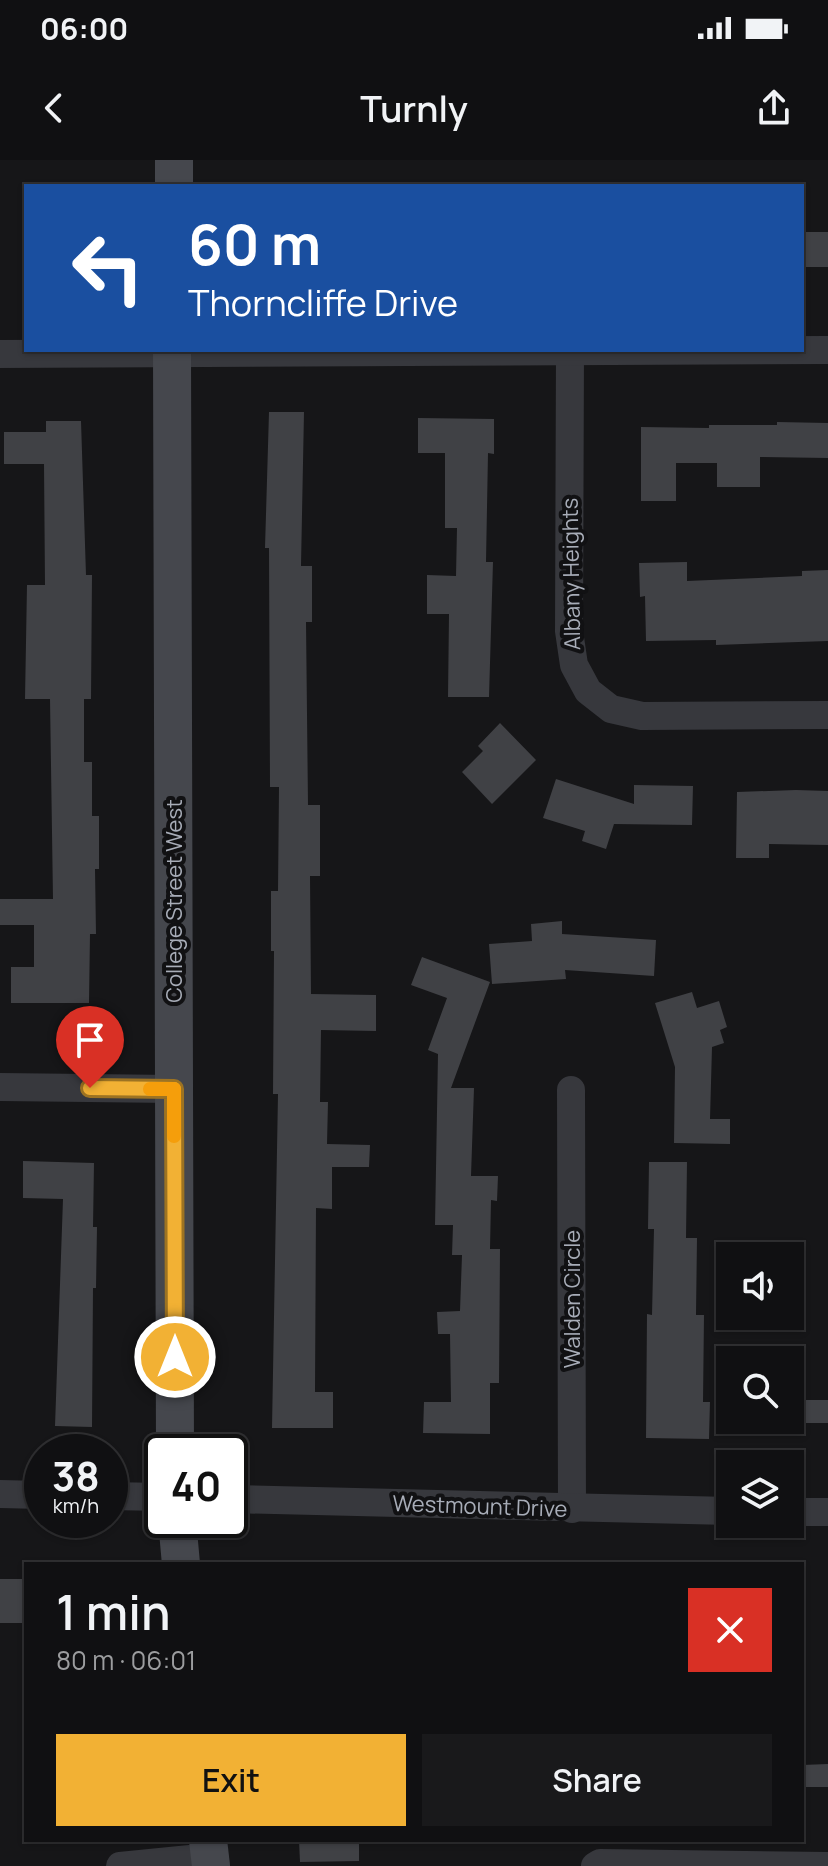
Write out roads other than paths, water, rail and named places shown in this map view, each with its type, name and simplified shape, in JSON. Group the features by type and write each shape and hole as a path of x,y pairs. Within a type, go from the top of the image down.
{"street":[{"path":"174,160 174,184"},
{"path":"804,350 828,350"},
{"path":"0,354 172,352"},
{"name":"College Street West","path":"172,352 175,1434"},
{"name":"Albany Heights","path":"570,352 569,631 574,665 588,691 611,709 642,716 828,715"},
{"path":"0,1087 174,1089"},
{"name":"Walden Circle","path":"571,1090 572,1509"},
{"path":"0,1494 24,1495"},
{"name":"Westmount Drive","path":"248,1500 716,1511"},
{"path":"804,1512 828,1512"},
{"path":"179,1538 181,1562"},
{"path":"120,1866 210,1854"},
{"path":"595,1866 600,1863 828,1866"}]}
